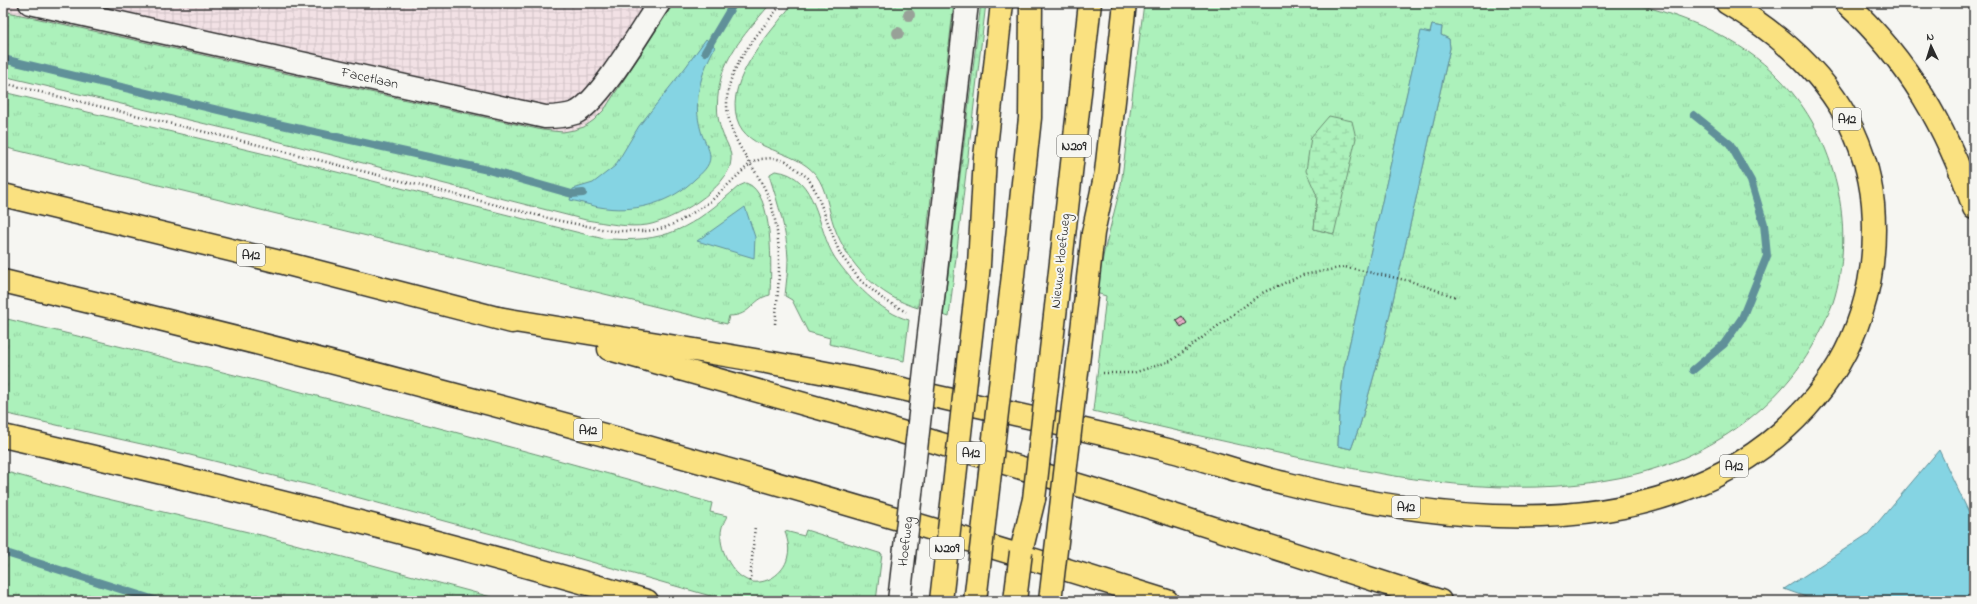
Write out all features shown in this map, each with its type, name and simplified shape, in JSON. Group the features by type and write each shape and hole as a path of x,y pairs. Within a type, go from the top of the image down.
{"main road":[{"name":"N209","path":"941,601 979,265 985,158 1002,3"},
{"name":"N209","path":"975,601 1030,118 1031,3"},
{"name":"Nieuwe Hoefweg","path":"1015,601 1021,552 1034,499 1090,3"},
{"name":"N209","path":"1050,601 1092,233 1106,172 1126,3"},
{"name":"A12","path":"498,318 851,377 1162,449 1289,485 1395,506 1436,512 1508,517 1567,515 1639,504 1688,488 1735,466 1757,453 1798,418 1832,376 1851,343 1865,306 1870,284 1874,243 1871,191 1858,145 1841,108 1819,76 1790,46 1770,30 1727,3"},
{"path":"1846,3 1893,52 1921,92 1953,152 1974,208"},
{"name":"A12","path":"3,195 498,318 860,420 1098,490 1440,601"},
{"name":"A12","path":"3,281 281,348 542,417 874,511 1167,601"},
{"path":"3,436 190,478 377,525 647,601"}],"street":[{"name":"Facetlaan","path":"30,3 545,118 576,112 588,104 615,69 659,3"},
{"name":"Hoefweg","path":"899,601 967,3"}],"path":[{"path":"776,324 780,274 779,241 771,203 751,164 732,132 727,118 726,101 729,82 743,56 782,3"},
{"path":"3,83 556,220 612,231 648,231 664,228 680,221 711,201 751,164"},
{"path":"1358,270 1410,282 1456,297"},
{"path":"750,581 755,526"}],"shaded area":[{"path":"3,3 700,3 594,159 3,25"}],"green space":[{"path":"674,3 771,3 735,48 721,78 718,91 718,119 731,156 728,171 711,192 698,202 671,217 658,222 639,226 624,226 586,220 265,138 3,76 3,11 542,130 563,132 584,127 604,110"},
{"path":"793,3 954,3 918,308 903,303 890,296 866,277 856,266 847,254 840,240 834,226 823,187 816,175 807,166 761,145 751,138 742,130 737,119 735,103 738,88 744,72 762,42"},
{"path":"981,3 986,3 949,317 943,315"},
{"path":"1144,3 1632,3 1692,22 1729,40 1747,51 1763,64 1779,78 1799,101 1816,128 1828,156 1837,186 1843,227 1841,269 1833,302 1811,350 1791,377 1768,402 1742,424 1714,443 1683,458 1651,470 1618,478 1577,484 1536,487 1495,487 1454,484 1413,479 1332,464 1217,440 1093,411 1106,296 1096,293 1104,252 1121,185","holes":["1432,25 1442,27 1441,35 1449,39 1450,48 1384,340 1360,425 1351,449 1338,446 1339,415 1344,368 1421,32 1430,33","1317,196 1334,234 1314,229"]},
{"path":"3,92 261,153 600,238 643,239 661,236 677,230 692,223 722,201 739,186 746,183 755,189 762,201 767,216 771,269 770,295 759,300 742,313 729,316 727,324 3,147"},
{"path":"1329,116 1352,121 1356,138 1334,234 1314,229 1317,196 1306,171 1311,137"},
{"path":"775,171 789,175 800,182 808,193 829,246 835,258 849,276 868,295 888,311 909,320 904,361 829,344 830,338 808,332 792,300 785,296 788,264 787,249 782,218 770,178 770,174"},
{"path":"3,318 359,407 712,503 710,512 727,516 722,527 721,541 722,548 729,563 734,570 746,580 753,582 771,579 784,566 789,552 785,531 804,536 806,530 882,554 876,601 728,601 532,545 334,491 186,454 3,413"},
{"path":"3,471 95,496 265,536 506,601 3,601"}],"water":[{"path":"1432,25 1442,27 1441,35 1449,39 1450,48 1384,340 1360,425 1351,449 1338,446 1339,415 1344,368 1421,31 1430,33"},
{"path":"706,39 715,47 702,77 699,88 697,109 702,134 710,154 709,163 705,169 686,187 676,194 654,204 642,207 618,209 606,208 570,200 573,189 593,183 615,166 639,126"},
{"path":"745,207 755,237 754,258 697,241"},
{"path":"1939,450 1974,523 1974,601 1817,601 1784,589 1868,534"}],"building":[{"path":"1182,316 1187,323 1181,327 1176,320"}],"waterway":[{"path":"705,52 734,3"},
{"path":"3,59 273,123 488,170 572,194 583,193"},
{"path":"1693,370 1724,344 1742,318 1767,256 1764,224 1751,181 1730,144 1694,115"},
{"path":"3,552 158,601"}]}
